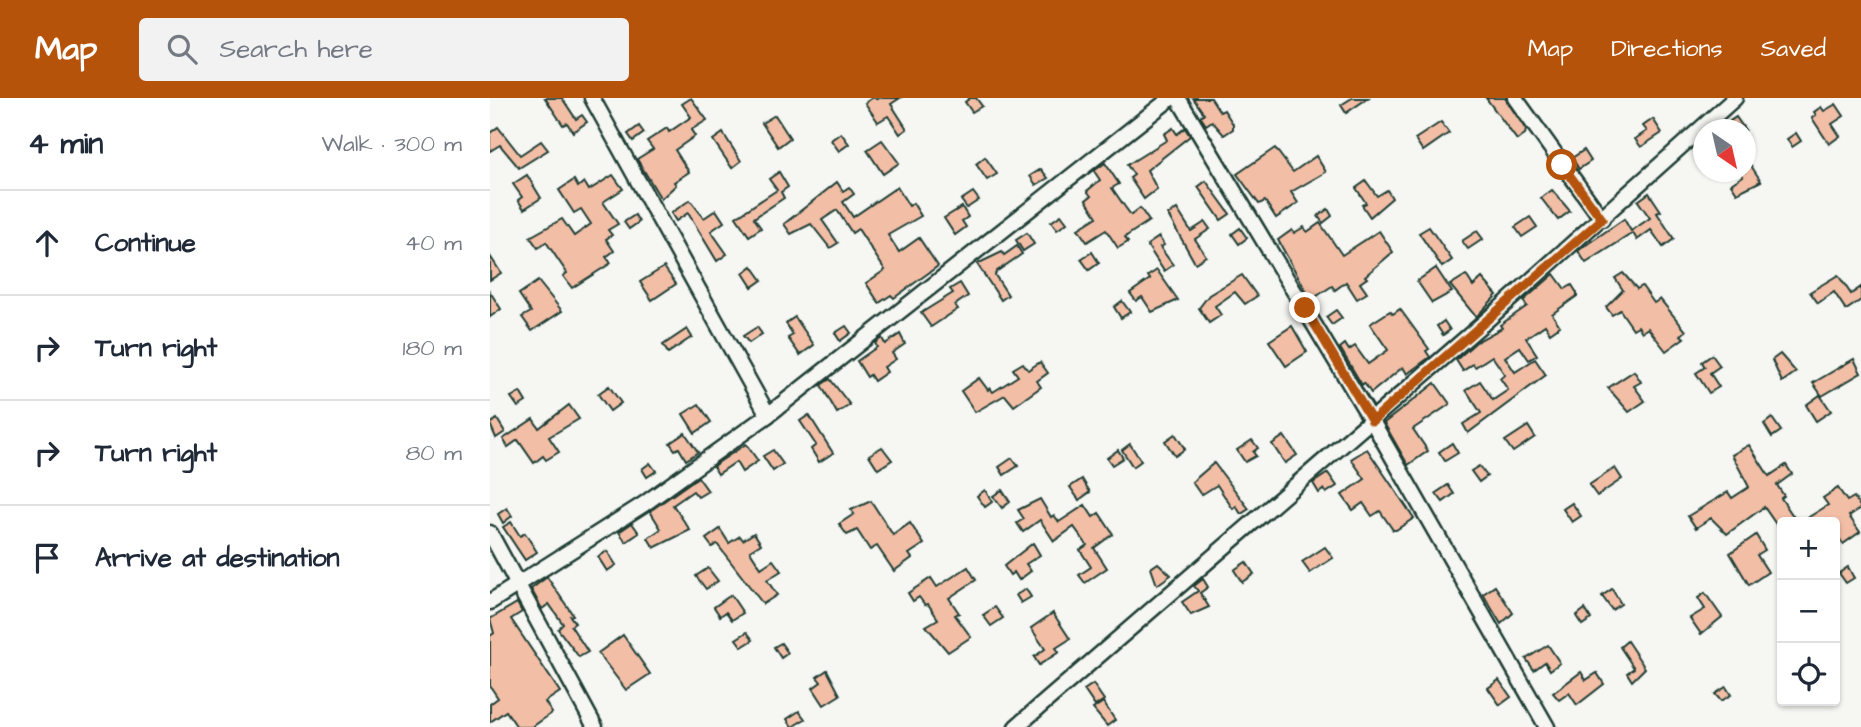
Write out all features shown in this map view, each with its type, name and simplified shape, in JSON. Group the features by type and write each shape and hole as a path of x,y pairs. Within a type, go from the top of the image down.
{"street":[{"path":"592,98 768,415"},
{"path":"490,603 644,504 768,415 1171,98"},
{"path":"1178,98 1372,421 1547,727"},
{"path":"1516,98 1602,219"},
{"path":"1016,727 1372,421 1735,98"},
{"path":"490,533 595,727"}],"building":[{"path":"545,98 562,98 576,119 582,115 587,122 573,132 567,123 563,125"},
{"path":"691,98 707,120 691,130 695,136 675,150 689,172 674,182 676,185 661,199 637,159 653,149 647,141 667,128 669,132 691,117 682,104"},
{"path":"872,98 900,98 891,104 907,129 900,134 888,116 878,122 865,103"},
{"path":"976,98 982,106 972,112 965,102"},
{"path":"1193,98 1211,98 1220,112 1224,110 1233,124 1233,129 1224,135 1212,121 1206,125 1200,116 1204,114"},
{"path":"1352,98 1368,98 1346,113 1341,105"},
{"path":"1486,98 1505,98 1526,130 1525,134 1517,140"},
{"path":"1836,104 1844,116 1832,124 1840,136 1829,144 1812,118 1816,115 1814,112 1821,107 1824,111"},
{"path":"775,115 790,138 778,147 762,123"},
{"path":"1653,119 1662,133 1641,147 1635,139 1647,131 1643,126"},
{"path":"1441,122 1449,133 1423,151 1415,139"},
{"path":"639,126 644,133 633,141 628,134"},
{"path":"498,127 520,155 541,141 548,150 519,168 500,145 490,151 490,133"},
{"path":"1173,128 1177,134 1185,128 1190,136 1147,170 1157,189 1144,199 1130,178 1134,175 1127,165 1167,140 1164,134"},
{"path":"723,133 741,161 732,168 713,140"},
{"path":"841,133 849,144 839,151 831,140"},
{"path":"1796,133 1801,141 1792,147 1787,139"},
{"path":"882,140 899,163 883,174 867,150"},
{"path":"1275,148 1293,172 1316,156 1326,172 1291,192 1298,203 1276,218 1265,201 1259,204 1237,174"},
{"path":"1584,150 1591,161 1579,169 1572,158"},
{"path":"985,157 997,174 987,180 976,164"},
{"path":"1105,163 1119,184 1112,188 1131,215 1140,208 1149,221 1125,237 1128,242 1118,248 1106,230 1087,242 1078,229 1097,217 1086,200 1091,196 1087,191 1100,180 1094,171"},
{"path":"1041,169 1048,178 1036,185 1030,176"},
{"path":"779,172 788,187 781,192 784,198 754,218 761,228 749,236 736,217 777,190 769,179"},
{"path":"1756,173 1761,181 1737,193 1731,184 1756,182"},
{"path":"527,175 541,198 524,209 518,200 522,197 513,184"},
{"path":"613,175 623,189 603,202 618,224 608,230 612,235 606,239 614,251 606,257 611,263 572,288 563,276 567,273 546,242 538,248 530,237 562,219 574,236 591,224 581,209 574,213 559,190 574,180 578,187 584,182 589,190"},
{"path":"1206,181 1230,214 1221,220 1198,187"},
{"path":"1366,181 1377,196 1387,190 1392,198 1370,217 1362,205 1366,203 1356,188"},
{"path":"837,182 843,191 849,187 854,194 843,202 853,217 897,187 909,206 913,203 921,216 888,235 899,252 919,238 938,266 894,298 891,295 879,303 866,283 885,270 858,229 852,233 837,210 822,220 838,243 830,248 811,224 791,234 784,224"},
{"path":"1552,190 1570,211 1558,220 1541,198"},
{"path":"973,192 979,200 967,208 961,200"},
{"path":"1649,193 1661,211 1657,213 1674,239 1663,247 1651,230 1637,240 1633,233 1586,263 1578,251 1586,245 1624,219 1631,231 1650,218 1638,201"},
{"path":"690,200 704,218 716,210 724,222 711,231 727,254 717,261 688,213 676,221 671,213"},
{"path":"962,207 968,217 962,221 966,227 955,235 944,218"},
{"path":"1177,209 1191,231 1205,222 1210,229 1195,239 1206,256 1195,263 1168,215"},
{"path":"1328,209 1332,216 1323,223 1318,216"},
{"path":"635,215 639,222 629,229 624,222"},
{"path":"1061,215 1067,223 1057,230 1051,222"},
{"path":"1530,217 1537,227 1522,237 1515,227"},
{"path":"1320,223 1342,255 1379,231 1393,252 1365,276 1367,278 1360,283 1367,293 1357,299 1346,282 1335,290 1332,286 1311,300 1278,240 1292,230 1294,233 1304,227 1307,232"},
{"path":"1429,227 1452,260 1442,267 1419,233"},
{"path":"1240,228 1247,238 1239,244 1232,234"},
{"path":"1477,231 1483,239 1468,249 1462,241"},
{"path":"1027,233 1034,244 1023,251 1016,240"},
{"path":"1159,237 1164,245 1160,247 1173,265 1164,271 1147,245"},
{"path":"1017,246 1022,254 995,275 1008,295 1001,300 977,264 1002,252 1004,255"},
{"path":"1092,252 1099,263 1089,270 1081,259"},
{"path":"490,256 501,273 490,280"},
{"path":"752,266 762,280 752,287 743,273"},
{"path":"664,267 676,284 652,300 640,282"},
{"path":"1436,268 1452,292 1432,303 1417,281"},
{"path":"1157,270 1178,300 1152,312 1142,297 1136,301 1130,293 1150,279 1148,276"},
{"path":"1623,273 1637,289 1642,286 1654,303 1660,299 1686,331 1681,335 1684,338 1666,351 1648,328 1642,332 1638,326 1633,329 1620,310 1612,315 1606,307 1623,290 1615,278"},
{"path":"1554,274 1565,289 1572,285 1577,293 1577,296 1552,314 1560,326 1550,333 1545,325 1526,338 1537,355 1529,360 1520,347 1505,357 1515,372 1535,359 1546,375 1468,433 1463,424 1481,413 1466,390 1480,381 1493,400 1508,390 1500,378 1505,375 1492,356 1463,371 1456,360 1476,342 1502,328 1500,325 1527,306 1523,301"},
{"path":"1242,275 1257,296 1245,304 1235,292 1215,306 1221,315 1209,323 1199,308 1209,295"},
{"path":"1466,275 1473,286 1482,278 1497,295 1476,317 1450,285"},
{"path":"1838,275 1851,294 1861,287 1861,300 1846,310 1834,292 1818,303 1810,292"},
{"path":"538,281 562,311 532,331 522,317 531,312 519,294"},
{"path":"960,283 968,296 955,305 958,309 931,327 921,313 953,293 950,289"},
{"path":"490,292 501,309 490,317"},
{"path":"1122,301 1130,312 1121,318 1114,307"},
{"path":"1400,309 1429,349 1426,351 1430,357 1407,374 1403,367 1371,393 1364,383 1362,385 1340,348 1345,344 1349,350 1355,346 1368,364 1388,350 1370,324 1390,311 1393,314"},
{"path":"1336,310 1342,318 1332,325 1326,317"},
{"path":"795,317 814,345 800,355 788,338 793,335 786,323"},
{"path":"1444,321 1450,330 1443,335 1437,326"},
{"path":"846,326 851,333 840,341 835,333"},
{"path":"1292,326 1307,352 1286,366 1269,341"},
{"path":"757,327 762,334 749,343 743,336"},
{"path":"687,329 692,337 668,353 663,345"},
{"path":"900,334 905,344 892,353 896,359 884,367 887,372 874,381 870,375 867,377 857,361 877,347 875,343 882,338 885,344"},
{"path":"1780,354 1796,372 1782,382 1772,360"},
{"path":"1712,355 1720,366 1710,373 1719,387 1709,393 1696,373 1705,367 1702,362"},
{"path":"1854,359 1861,373 1822,396 1813,383"},
{"path":"1040,362 1048,373 1037,381 1041,387 1014,406 1005,395 975,412 961,391 979,378 988,390 990,388 993,392 1018,376 1013,369 1023,363 1028,370"},
{"path":"1634,371 1641,382 1634,386 1645,401 1629,412 1608,388"},
{"path":"830,379 850,405 837,413 821,385"},
{"path":"1435,383 1450,404 1413,429 1428,451 1408,465 1384,423"},
{"path":"609,386 621,403 610,411 598,394"},
{"path":"520,392 526,402 518,407 511,397"},
{"path":"1820,395 1831,411 1816,421 1806,405"},
{"path":"699,404 711,422 695,433 683,414"},
{"path":"569,405 579,419 549,437 559,452 546,460 543,456 534,463 518,440 508,447 503,439 533,419 539,428"},
{"path":"809,415 833,453 819,462 811,449 816,445 800,421"},
{"path":"1772,418 1781,431 1772,437 1764,424"},
{"path":"497,419 505,432 496,438 490,424"},
{"path":"1528,426 1535,437 1513,452 1505,441"},
{"path":"685,433 698,452 686,460 679,448 675,450 670,443"},
{"path":"1175,434 1185,449 1175,456 1165,441"},
{"path":"1284,436 1297,455 1285,463 1272,444"},
{"path":"1252,440 1258,448 1253,452 1256,456 1245,462 1237,450"},
{"path":"1452,443 1458,453 1445,461 1439,452"},
{"path":"746,444 758,461 742,472 736,462 718,474 713,466"},
{"path":"1130,444 1141,461 1133,467 1122,450"},
{"path":"1749,445 1769,476 1786,465 1792,474 1777,485 1784,496 1781,498 1794,517 1777,517 1777,526 1764,507 1727,534 1711,518 1696,528 1688,516 1728,492 1732,498 1749,487 1732,455"},
{"path":"882,447 892,460 878,469 869,455"},
{"path":"1367,449 1414,518 1396,530 1393,530 1380,511 1372,516 1363,503 1353,510 1342,495 1365,479 1351,459"},
{"path":"773,450 783,464 773,471 763,456"},
{"path":"1118,450 1123,458 1112,465 1107,458"},
{"path":"1012,458 1018,466 1004,475 999,467"},
{"path":"650,463 656,471 647,477 642,469"},
{"path":"1214,463 1249,509 1241,514 1236,506 1233,509 1217,485 1201,495 1192,482"},
{"path":"1479,466 1487,476 1479,482 1471,471"},
{"path":"1615,468 1622,479 1597,496 1589,485"},
{"path":"1328,473 1337,486 1326,493 1324,489 1319,493 1313,483"},
{"path":"698,477 708,491 698,497 693,491 673,505 690,530 654,548 648,538 661,529 650,511"},
{"path":"1082,479 1090,492 1079,500 1070,487"},
{"path":"1448,485 1454,494 1443,502 1436,493"},
{"path":"1838,488 1847,501 1854,497 1861,508 1849,516 1860,532 1843,544 1840,540 1840,517 1809,517 1828,505 1823,498"},
{"path":"985,490 992,502 985,507 977,496"},
{"path":"1002,490 1010,502 1002,508 993,496"},
{"path":"1040,499 1051,517 1054,515 1059,522 1085,505 1093,517 1099,513 1113,534 1094,548 1107,568 1085,583 1079,575 1091,567 1080,550 1087,545 1074,527 1054,541 1040,520 1023,532 1017,523 1024,519 1018,510"},
{"path":"871,501 893,535 910,523 924,544 909,554 912,558 894,571 877,546 870,550 857,530 847,535 839,524 854,514 851,510"},
{"path":"1572,503 1581,516 1572,522 1563,509"},
{"path":"507,508 512,516 503,523 498,514"},
{"path":"511,522 520,536 525,533 537,552 525,560 503,527"},
{"path":"632,523 639,533 626,542 619,532"},
{"path":"720,529 729,543 740,536 743,540 754,533 761,544 750,551 761,568 773,560 781,571 767,580 777,595 763,604 717,544 712,547 706,539"},
{"path":"1756,535 1765,550 1757,555 1768,572 1749,585 1730,553"},
{"path":"1033,543 1040,555 1026,564 1031,571 1019,580 1014,572 1010,575 1004,566"},
{"path":"1325,547 1333,558 1310,573 1302,562"},
{"path":"607,551 616,565 607,571 598,557"},
{"path":"1246,562 1254,574 1242,582 1234,570"},
{"path":"1158,563 1171,575 1157,585 1151,568"},
{"path":"968,567 976,580 949,598 959,613 955,615 971,637 948,652 926,626 938,619 928,604 925,605 919,597 913,601 908,593 931,578 937,587"},
{"path":"1848,567 1854,578 1846,583 1840,572"},
{"path":"708,568 718,581 706,589 696,576"},
{"path":"547,577 573,615 570,616 575,623 571,626 588,652 579,657 558,629 563,624 549,604 542,609 531,589"},
{"path":"1203,579 1208,587 1200,593 1209,607 1191,615 1182,602 1198,591 1194,586"},
{"path":"1495,586 1513,613 1501,624 1483,594"},
{"path":"1026,589 1031,597 1021,603 1016,595"},
{"path":"1612,589 1621,604 1612,610 1602,596"},
{"path":"1705,593 1722,617 1701,634 1690,618 1705,609 1698,598"},
{"path":"731,595 743,613 732,620 726,612 720,616 714,607"},
{"path":"517,603 522,612 511,619 560,692 545,702 552,713 532,727 517,727 506,711 490,722 490,704 498,698 490,686 490,636 494,633 490,619"},
{"path":"995,607 1003,618 991,626 983,615"},
{"path":"1585,609 1591,619 1582,625 1576,616"},
{"path":"1053,613 1070,639 1056,648 1059,652 1039,665 1034,657 1045,649 1031,628"},
{"path":"747,632 753,640 742,647 736,639"},
{"path":"623,635 650,674 626,690 598,653"},
{"path":"1627,641 1645,668 1632,681 1627,673 1634,668 1620,647"},
{"path":"781,643 788,653 781,658 774,647"},
{"path":"1548,645 1560,663 1550,670 1545,662 1534,670 1526,659"},
{"path":"827,670 840,695 824,705 813,688 821,682 817,677"},
{"path":"1581,672 1586,680 1597,673 1604,684 1577,705 1569,693 1559,700 1553,693"},
{"path":"1499,680 1511,697 1500,705 1488,688"},
{"path":"1093,684 1104,700 1095,706 1084,690"},
{"path":"1726,687 1731,695 1721,701 1715,694"},
{"path":"1103,702 1115,720 1107,726 1093,709"},
{"path":"799,711 805,719 792,727 787,719"}],"route":[{"path":"1305,308 1372,421 1602,219 1562,165"}]}
